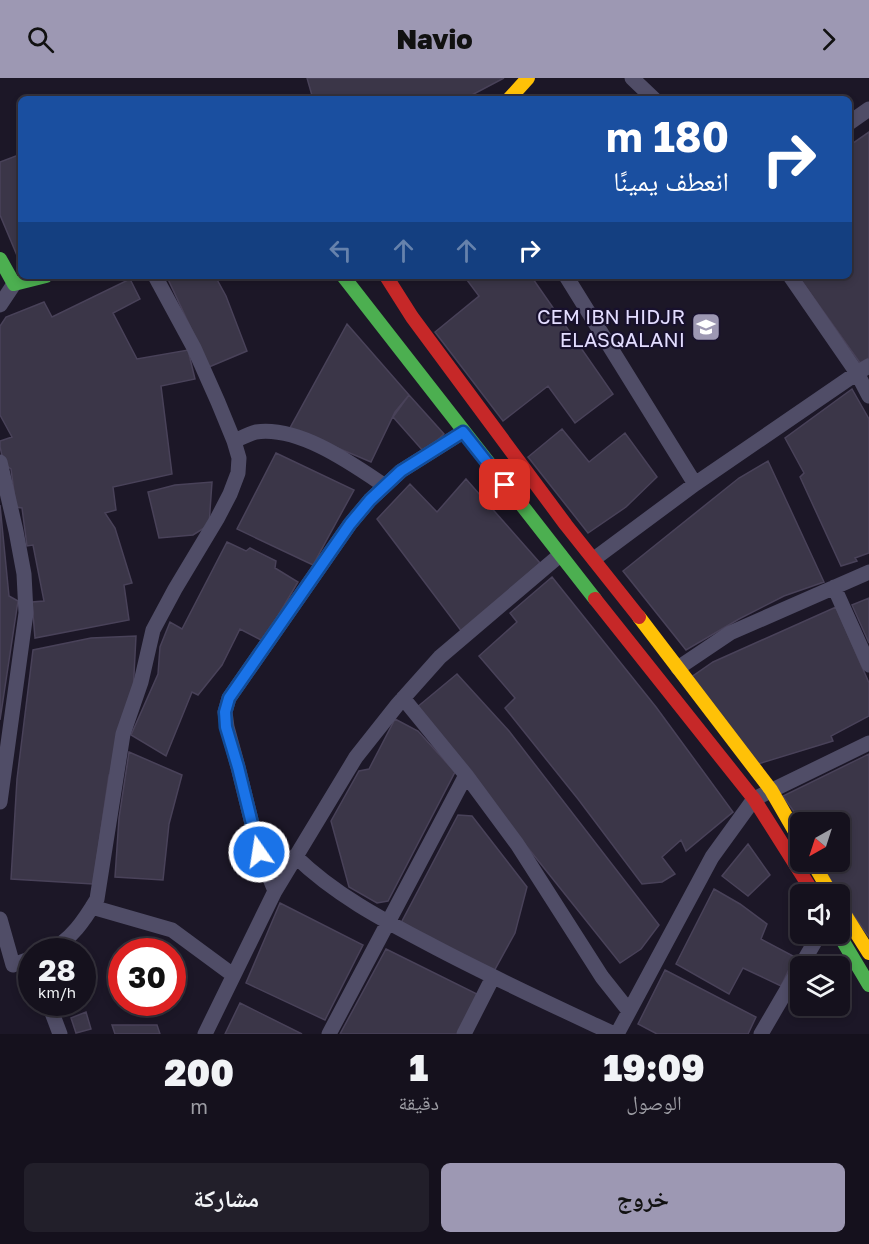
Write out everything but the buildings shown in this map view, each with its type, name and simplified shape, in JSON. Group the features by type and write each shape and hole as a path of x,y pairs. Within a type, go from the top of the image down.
{"street":[{"path":"513,96 528,78"},
{"path":"632,78 651,96"},
{"path":"852,121 869,109"},
{"path":"0,259 14,284"},
{"path":"0,305 14,284 34,279"},
{"path":"67,938 86,918 97,899 123,734 141,682 153,630 230,494 238,473 239,458 234,441 194,348 156,279"},
{"path":"345,279 463,432 754,799 808,884"},
{"path":"389,279 412,316 771,790 790,823"},
{"path":"569,279 695,484"},
{"path":"792,279 863,369 869,396"},
{"path":"594,559 695,484 863,369"},
{"path":"234,441 255,432 291,435 352,464 385,486"},
{"path":"275,891 259,852 226,727 226,704 350,524 370,500 401,471 463,432"},
{"path":"0,462 24,574 26,613 0,802"},
{"path":"205,1034 275,891 356,757 403,698 440,657 560,555"},
{"path":"678,668 730,633 869,572"},
{"path":"834,587 869,665"},
{"path":"403,698 466,775 517,844 602,977 629,1011"},
{"path":"295,856 348,900 389,923 493,977 615,1034 712,857 754,799 869,743"},
{"path":"329,1034 466,775"},
{"path":"92,907 172,930 233,975"},
{"path":"0,919 7,968"},
{"path":"850,923 869,952"},
{"path":"761,1034 814,944"},
{"path":"845,944 869,985"},
{"path":"464,1034 493,977"},
{"path":"53,1016 60,1034"}],"traffic: fast":[{"path":"0,259 14,284 34,279"},
{"path":"345,279 595,599"},
{"path":"845,944 869,985"}],"traffic: slow":[{"path":"512,96 528,78"},
{"path":"639,617 771,790 790,823"},
{"path":"818,872 825,884"},
{"path":"850,923 869,953"}],"traffic: jam":[{"path":"388,279 412,317 566,525 639,617"},
{"path":"595,599 754,799 808,884"}],"place":[{"name":"CEM IBN HIDJR ELASQALANI","path":"706,327"}],"route":[{"path":"259,852 226,727 226,704 234,690 350,524 370,500 401,471 463,432 505,485"}]}
